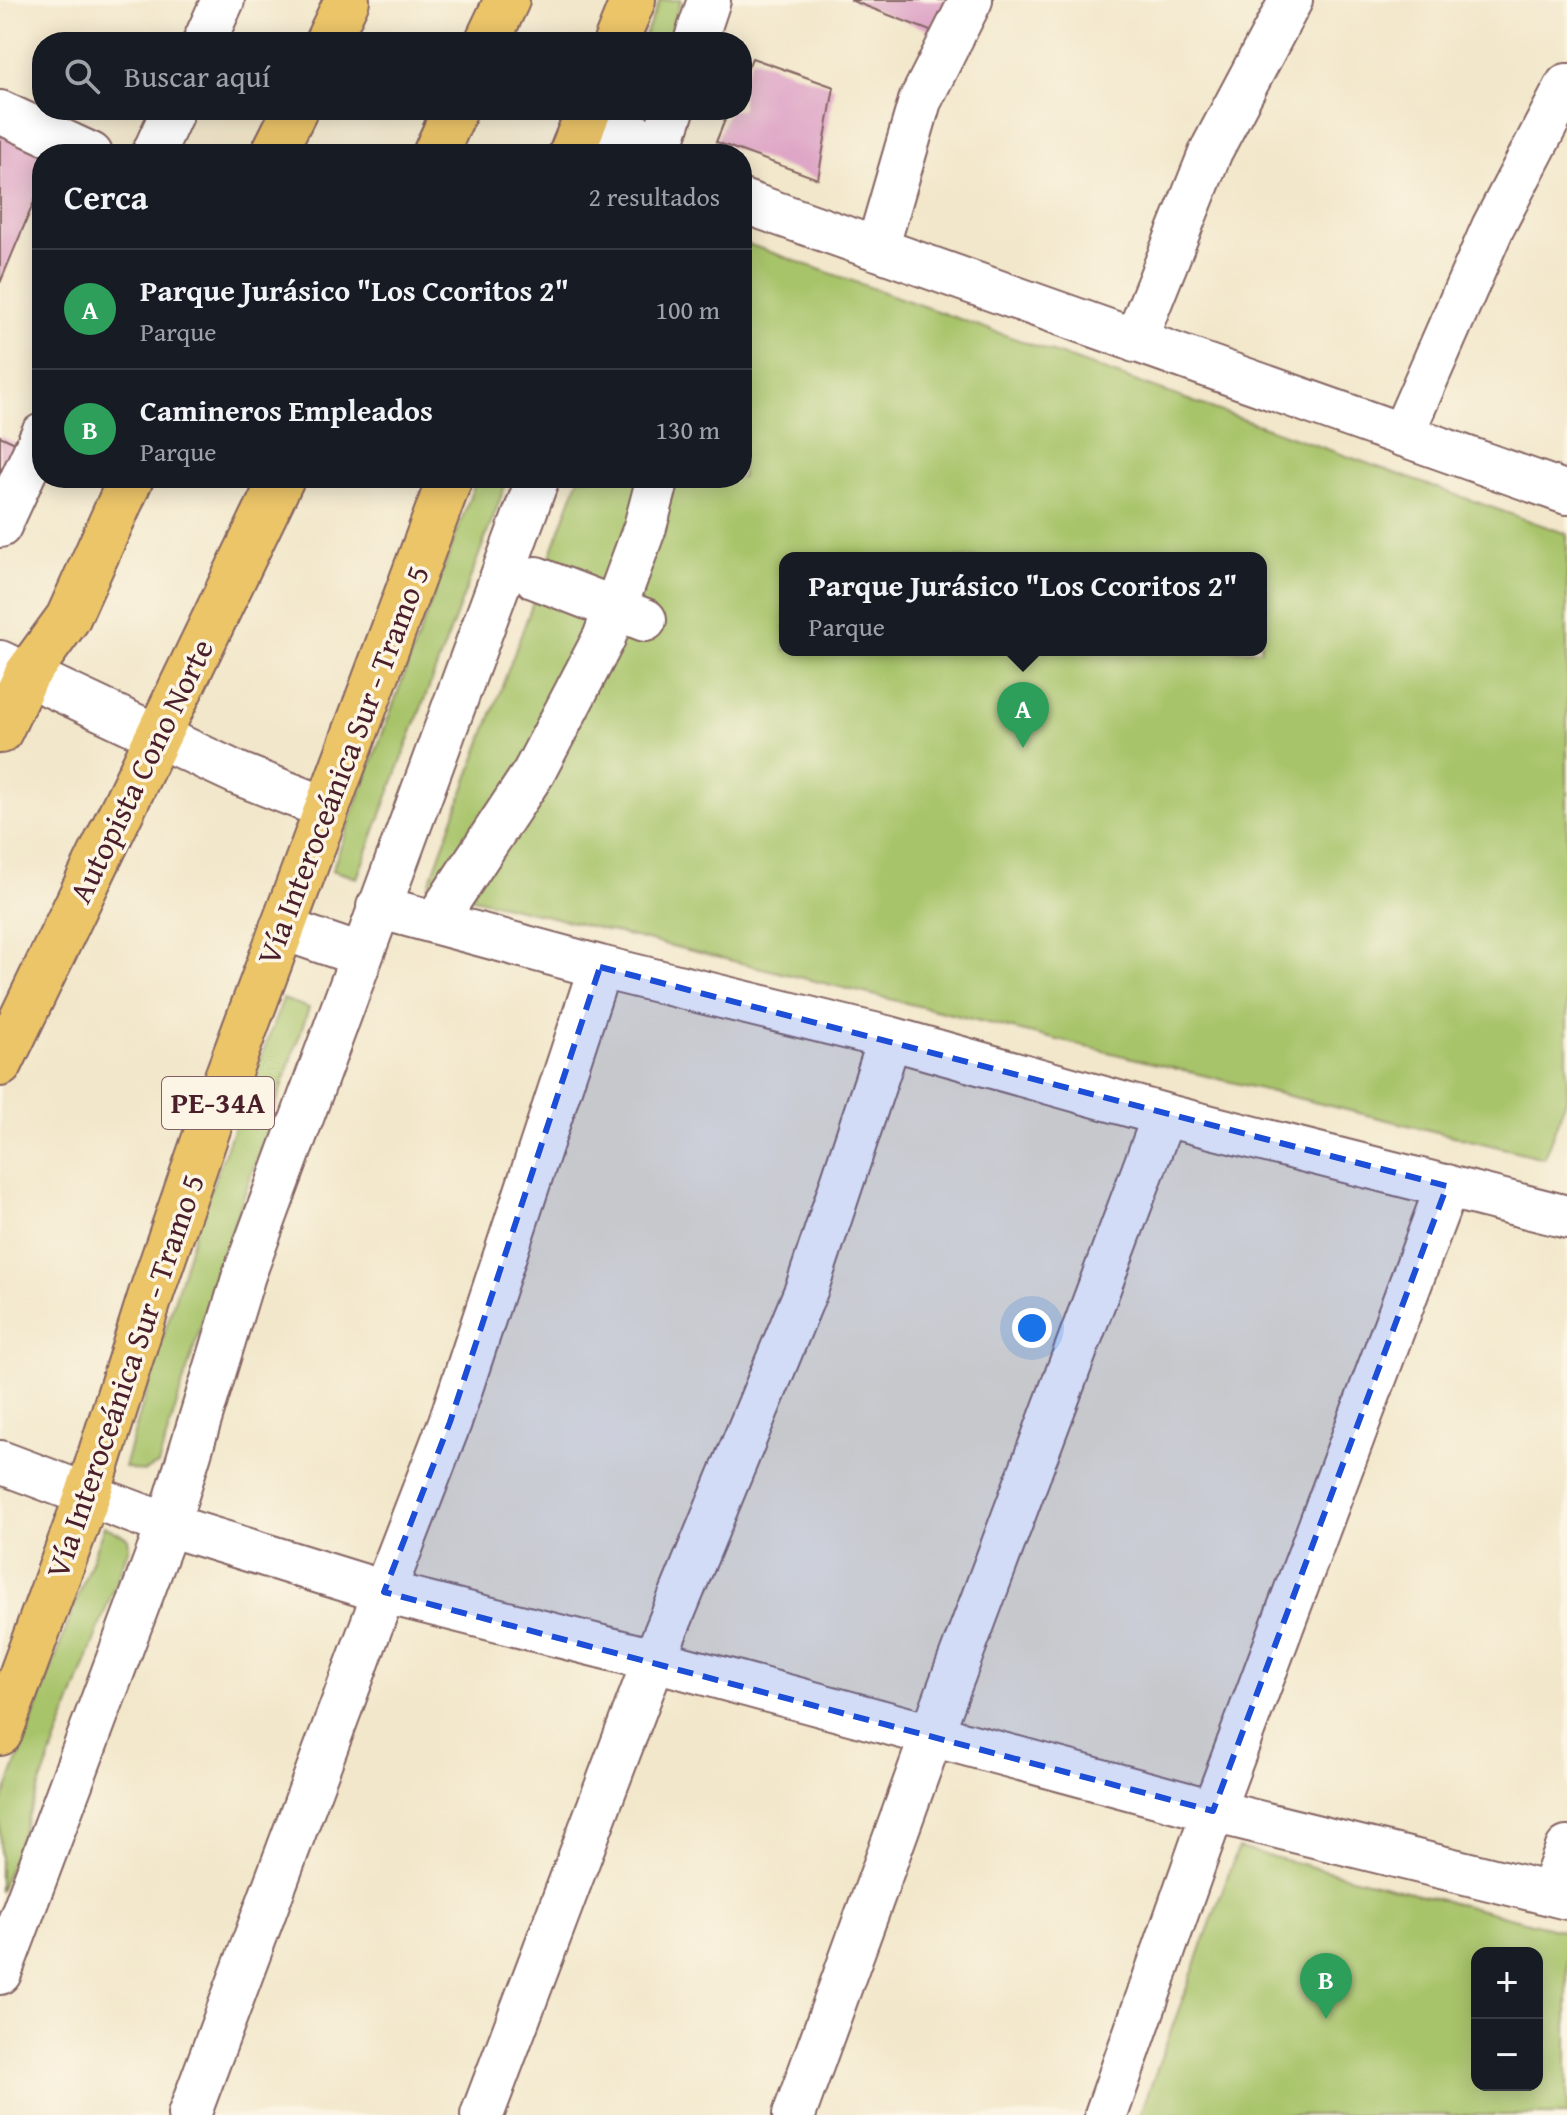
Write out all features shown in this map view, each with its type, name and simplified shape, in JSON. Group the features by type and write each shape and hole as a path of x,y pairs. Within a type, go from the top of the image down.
{"main road":[{"path":"332,32 347,0"},
{"path":"492,32 507,0"},
{"path":"620,32 633,0"},
{"path":"278,144 290,120"},
{"path":"440,144 450,120"},
{"path":"0,731 14,668 68,618 126,488"},
{"name":"Autopista Cono Norte","path":"0,1064 277,488"},
{"name":"Vía Interoceánica Sur - Tramo 5","path":"0,1733 88,1494 151,1294 281,928 446,488"}],"street":[{"path":"209,32 223,0"},
{"path":"698,32 709,0"},
{"path":"877,249 920,101 971,0"},
{"path":"1135,341 1211,151 1291,0"},
{"path":"1402,435 1493,227 1567,85"},
{"path":"0,112 69,144"},
{"path":"158,144 168,120"},
{"path":"661,144 670,120"},
{"path":"582,128 639,137 643,144"},
{"path":"752,205 1567,493"},
{"path":"0,526 32,457"},
{"path":"0,1973 168,1525 244,1275 534,488"},
{"path":"435,922 534,772 604,638 630,614 645,527 655,488"},
{"path":"536,578 630,614"},
{"path":"14,668 239,774 326,808"},
{"path":"378,907 600,967 890,1038 1164,1115 1567,1217"},
{"path":"281,928 360,955"},
{"path":"189,2115 450,1422 600,967"},
{"path":"482,2115 654,1660 807,1288 890,1038"},
{"path":"794,2115 1164,1115"},
{"path":"1106,2115 1213,1811 1447,1186"},
{"path":"0,1462 168,1525 384,1592 654,1660 1213,1811 1559,1896 1567,1848"}],"highlighted area":[{"path":"600,967 1447,1186 1213,1811 384,1592 450,1422"}],"green space":[{"path":"660,0 681,0 670,32 646,32"},
{"path":"752,246 1567,534 1567,1097 1544,1158 428,887 575,488 752,488"},
{"path":"473,488 504,488 357,878 332,870"},
{"path":"283,999 309,1008 216,1276 158,1465 143,1472 124,1467 196,1228"},
{"path":"104,1526 128,1538 129,1547 0,1892 0,1808"},
{"path":"1238,1848 1567,1932 1567,2115 1140,2115"}],"building":[{"path":"850,0 953,0 938,34"},
{"path":"752,58 834,87 818,179 752,155 752,144 716,142 725,120 752,120"},
{"path":"0,129 32,148 32,207 0,283"},
{"path":"0,436 30,450 0,502"}],"place":[{"name":"Parque Jurásico \"Los Ccoritos 2\"","path":"1023,748"},
{"name":"Camineros Empleados","path":"1326,2019"}]}
